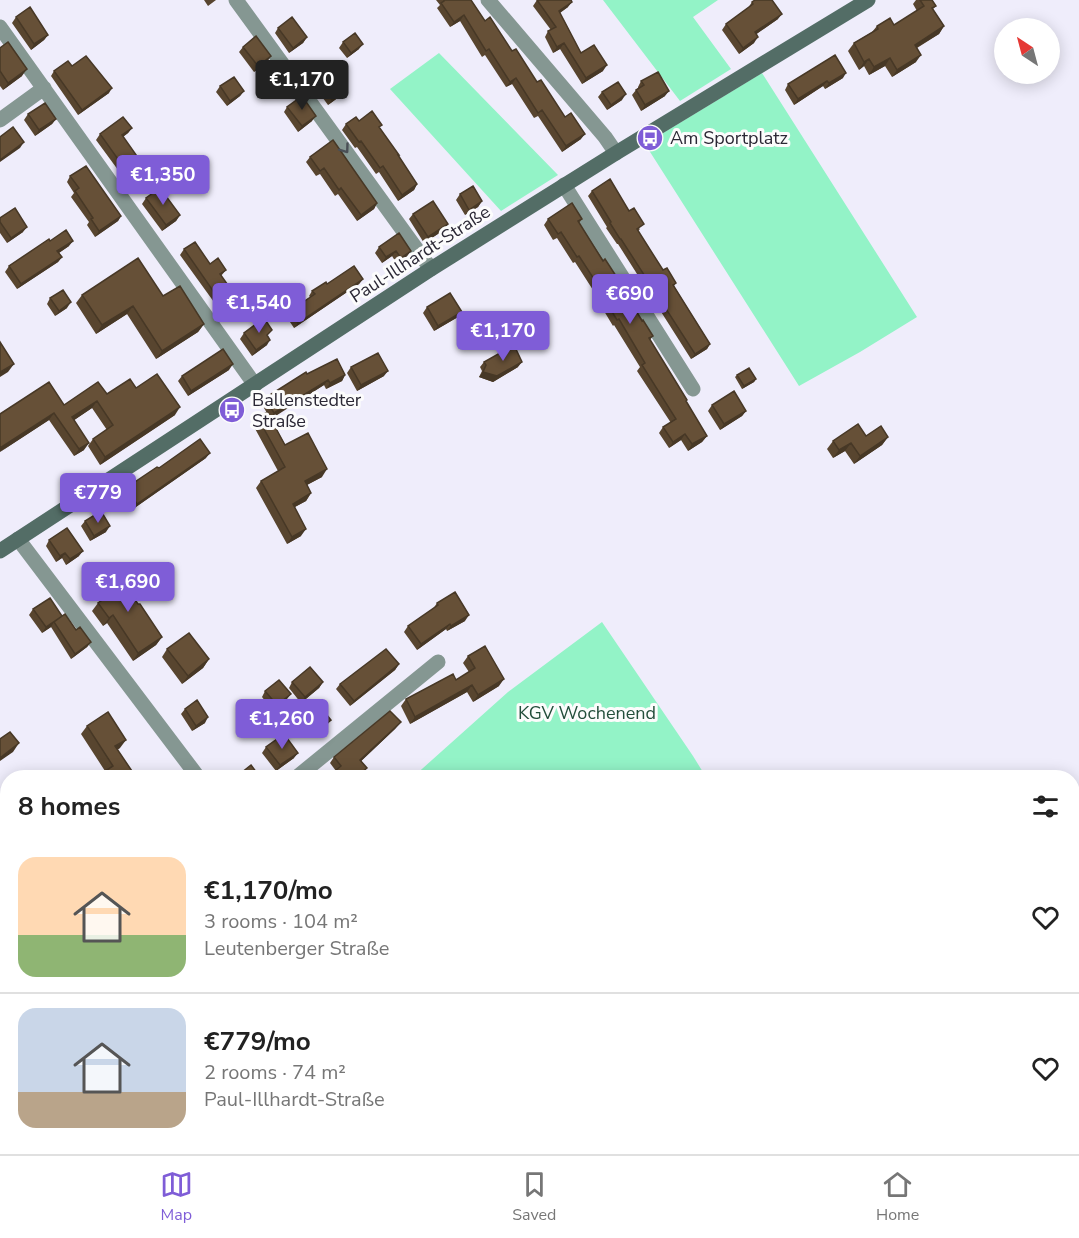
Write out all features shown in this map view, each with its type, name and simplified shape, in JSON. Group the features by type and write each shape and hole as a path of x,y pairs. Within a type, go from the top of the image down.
{"street":[{"path":"236,0 431,269"},
{"path":"488,0 605,137 616,153"},
{"name":"Paul-Illhardt-Straße","path":"1,548 431,269 564,185 868,0"},
{"path":"0,27 255,385"},
{"path":"0,120 44,88"},
{"path":"564,185 693,389"},
{"path":"18,539 193,770"},
{"path":"306,770 438,662"}],"green space":[{"path":"603,0 718,0 693,17 731,69 680,101"},
{"path":"439,53 558,175 501,211 390,89"},
{"path":"762,73 917,317 799,386 645,144"},
{"name":"KGV Wochenend","path":"602,622 702,770 421,770 508,692"}],"building":[{"path":"444,0 471,0 485,21 490,17 512,51 516,49 537,82 541,80 565,117 571,113 585,134 566,146 542,110 538,113 516,78 510,82 489,49 486,51 464,15 454,22 441,3"},
{"path":"537,0 571,0 572,2 559,11 581,53 594,45 607,65 586,78 564,43 557,47 548,31 556,27"},
{"path":"755,0 772,0 782,14 755,32 758,37 743,48 726,24 753,4"},
{"path":"920,0 932,0 936,6 932,8 944,26 915,45 921,55 897,70 890,58 874,67 869,59 864,62 854,43 878,29 877,26 890,18 894,25 924,6"},
{"path":"30,7 48,35 34,44 16,17"},
{"path":"292,17 307,37 293,48 278,28"},
{"path":"355,33 363,44 351,53 343,42"},
{"path":"256,36 271,56 258,66 243,47"},
{"path":"8,42 27,69 8,83 0,71 0,48"},
{"path":"835,55 846,73 829,83 827,81 798,99 788,84"},
{"path":"86,56 112,88 82,110 54,71 68,61 72,66"},
{"path":"332,70 346,89 332,100 317,81"},
{"path":"658,72 669,91 645,105 636,90 644,85 641,81"},
{"path":"234,77 244,91 230,101 220,86"},
{"path":"618,82 626,94 611,105 602,92"},
{"path":"302,96 316,116 302,126 287,107"},
{"path":"45,103 56,119 39,130 28,114"},
{"path":"372,111 382,125 379,127 417,184 402,195 383,166 380,168 346,124 356,117 359,121"},
{"path":"123,117 132,128 122,135 139,159 125,169 100,134"},
{"path":"13,127 24,142 0,160 0,137"},
{"path":"333,140 377,203 361,215 341,188 339,190 324,168 320,171 310,157"},
{"path":"86,166 121,216 99,231 75,191 79,188 70,176"},
{"path":"610,179 629,211 634,208 644,224 637,229 663,270 667,268 676,283 673,285 710,344 695,354 620,239 592,191"},
{"path":"473,186 482,201 469,210 460,194"},
{"path":"160,188 180,215 166,225 146,198"},
{"path":"433,201 448,224 428,237 413,214"},
{"path":"572,203 582,219 578,221 603,261 605,259 653,336 649,338 707,436 692,444 685,434 673,442 663,427 676,419 642,365 645,363 605,300 607,299 579,256 577,257 561,232 558,234 548,219"},
{"path":"15,208 27,227 11,238 0,222 0,218"},
{"path":"66,230 73,241 57,251 62,257 21,284 9,266"},
{"path":"399,233 411,251 401,258 396,251 386,257 379,247"},
{"path":"195,242 210,264 218,258 226,270 220,274 240,302 227,311 184,249"},
{"path":"138,258 163,296 180,286 204,324 162,351 133,306 102,325 82,295"},
{"path":"354,266 363,279 298,323 290,311 315,294 312,291"},
{"path":"63,290 71,302 59,311 50,298"},
{"path":"450,293 462,312 438,326 427,307"},
{"path":"264,318 272,330 267,335 270,340 256,350 244,333"},
{"path":"0,342 14,364 0,372"},
{"path":"514,345 522,362 497,376 483,372 486,365 484,362"},
{"path":"223,349 233,364 191,391 182,376"},
{"path":"378,353 388,371 361,385 351,367"},
{"path":"337,359 345,375 330,383 328,380 274,413 265,398 306,372 307,374"},
{"path":"749,368 756,379 744,386 737,375"},
{"path":"157,374 180,407 105,457 93,439 113,425 97,401 72,417 89,443 79,449 54,413 0,448 0,414 49,382 64,405 98,382 107,394 130,379 136,388"},
{"path":"734,391 746,411 724,424 712,405"},
{"path":"267,412 285,445 308,433 327,469 305,481 311,493 293,504 306,529 292,537 261,481 285,467 258,418"},
{"path":"858,424 866,436 881,426 888,437 860,456 851,443 839,450 833,441"},
{"path":"200,439 210,453 137,504 126,488"},
{"path":"101,511 110,526 94,536 85,521"},
{"path":"67,528 83,551 70,559 65,553 60,556 49,540"},
{"path":"114,570 162,637 138,653 113,615 109,618 98,603 108,596 97,581"},
{"path":"455,592 469,615 451,626 450,624 421,644 408,626"},
{"path":"50,598 62,616 46,627 33,609"},
{"path":"65,614 76,630 80,627 91,642 75,654 54,622"},
{"path":"189,633 209,659 188,676 167,649"},
{"path":"485,646 504,679 478,695 472,685 415,717 406,699 453,674 456,680 475,668 468,656"},
{"path":"386,649 399,664 354,701 340,684"},
{"path":"310,667 323,682 305,697 292,682"},
{"path":"279,680 291,694 277,705 265,691"},
{"path":"197,700 208,717 196,726 185,709"},
{"path":"318,704 331,720 315,732 303,717"},
{"path":"390,711 401,722 360,760 367,768 365,770 336,770 341,766 334,757"},
{"path":"108,712 126,740 115,746 131,770 107,770 113,766 87,726"},
{"path":"10,732 19,743 0,758 0,739"},
{"path":"284,734 298,753 280,765 266,747"},
{"path":"251,765 255,770 245,770"}],"place":[{"name":"Am Sportplatz","path":"650,138"},
{"name":"Ballenstedter Straße","path":"232,410"}]}
